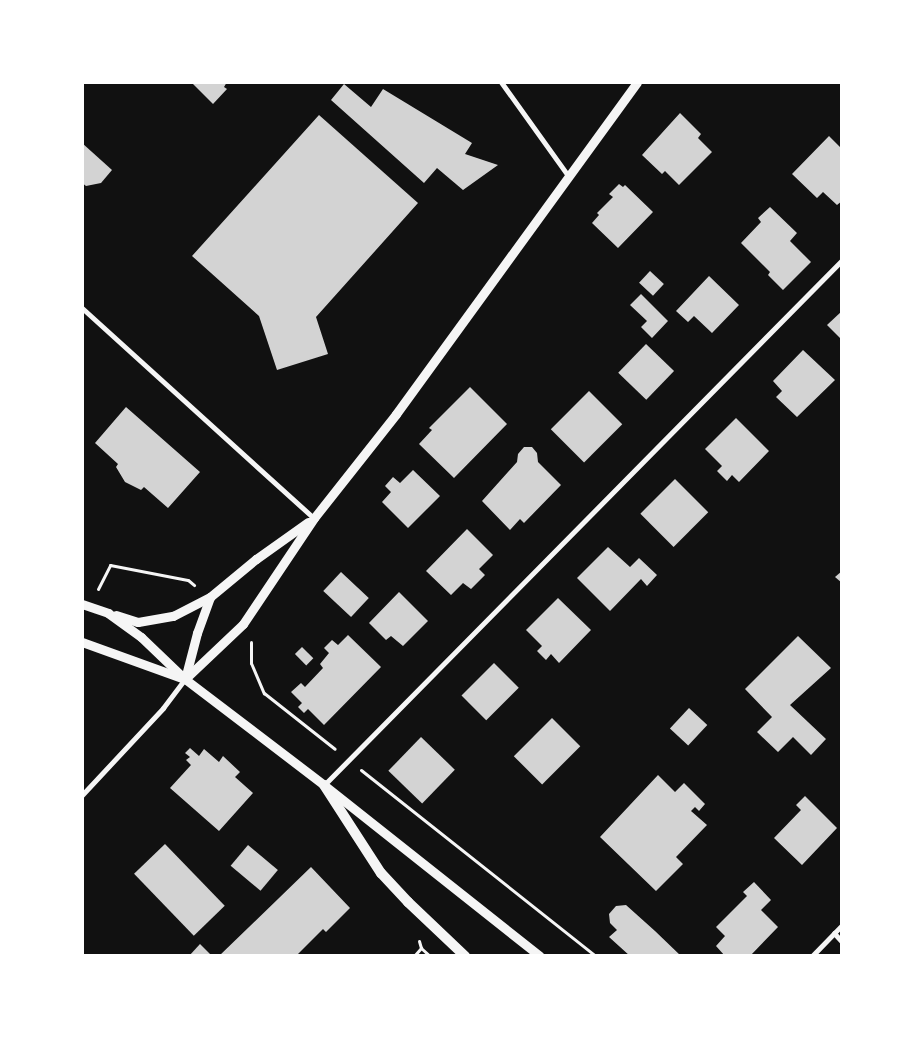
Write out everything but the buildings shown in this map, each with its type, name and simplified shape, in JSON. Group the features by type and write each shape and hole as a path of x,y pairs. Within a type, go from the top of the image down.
{"main road":[{"path":"324,785 381,873 408,902 465,956"}],"street":[{"path":"501,82 569,177"},
{"path":"82,795 163,708 185,679 243,624 314,518 396,414 637,82"},
{"path":"324,785 842,260"},
{"path":"82,308 314,518"},
{"path":"86,605 138,622 173,616 210,597 256,559 314,518"},
{"path":"185,679 197,633 210,597"},
{"path":"108,613 141,636 185,679 324,785 540,956"},
{"path":"82,642 185,679"},
{"path":"812,956 842,925"},
{"path":"834,933 842,942"}],"path":[{"path":"86,605 110,566 188,580 210,597"},
{"path":"243,624 251,635 251,663 264,693 596,956"},
{"path":"414,956 421,948 430,956"}]}
